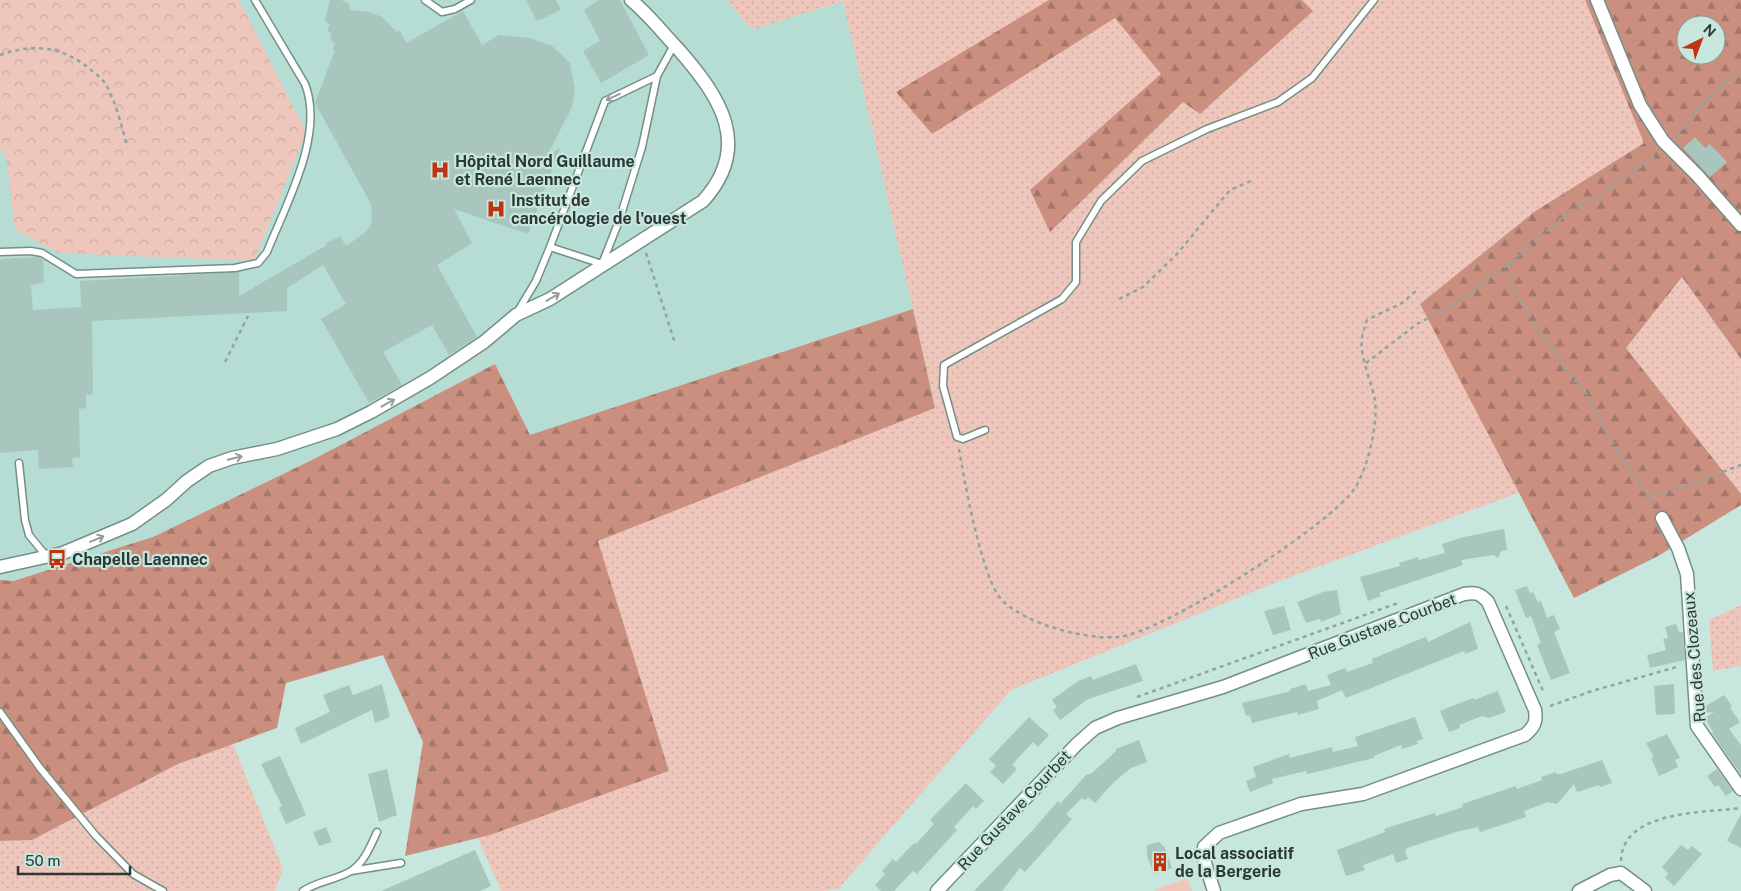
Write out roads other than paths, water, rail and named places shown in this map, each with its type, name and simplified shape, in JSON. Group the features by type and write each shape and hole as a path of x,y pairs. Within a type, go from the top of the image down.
{"street":[{"path":"0,567 64,553 132,524 166,500 186,481 210,466 232,458 277,449 320,434 371,412 430,378 484,342 516,315 550,299 703,201 720,180 726,164 729,136 725,120 704,82 651,18 631,0"},
{"path":"1597,0 1640,105 1669,147 1697,175 1741,225"},
{"name":"Rue des Clozeaux","path":"1662,518 1678,548 1687,574 1697,726 1741,789"},
{"name":"Rue Gustave Courbet","path":"937,891 1077,744 1095,728 1118,718 1223,687 1464,594 1474,592 1483,596 1490,607 1535,710 1537,719 1534,727 1525,735 1364,794 1301,804 1219,833 1204,847 1204,860 1214,891"},
{"path":"1578,891 1610,875 1621,873 1645,891"}],"lane":[{"path":"0,252 31,251 42,253 76,274 235,268 258,263 267,252 308,147 312,118 310,99 305,84 255,0"},
{"path":"426,0 442,12 455,9 471,0"},
{"path":"984,430 963,439 957,437 944,386 944,365 1062,299 1076,282 1076,242 1101,201 1142,161 1207,129 1278,102 1312,78 1374,0"},
{"path":"550,247 602,264 619,221 642,147 657,76 674,45"},
{"path":"516,315 536,280 550,247 605,101 657,76"},
{"path":"19,462 25,520 29,534 47,557"},
{"path":"0,712 40,768 96,836 133,874 163,891"},
{"path":"351,871 366,854 377,832"},
{"path":"303,891 314,884 351,871 401,863"}],"place":[{"name":"Hôpital Nord Guillaume et René Laennec","path":"440,170"},
{"name":"Institut de cancérologie de l'ouest","path":"496,209"},
{"name":"Chapelle Laennec","path":"57,559"},
{"name":"Local associatif de la Bergerie","path":"1160,862"}]}
